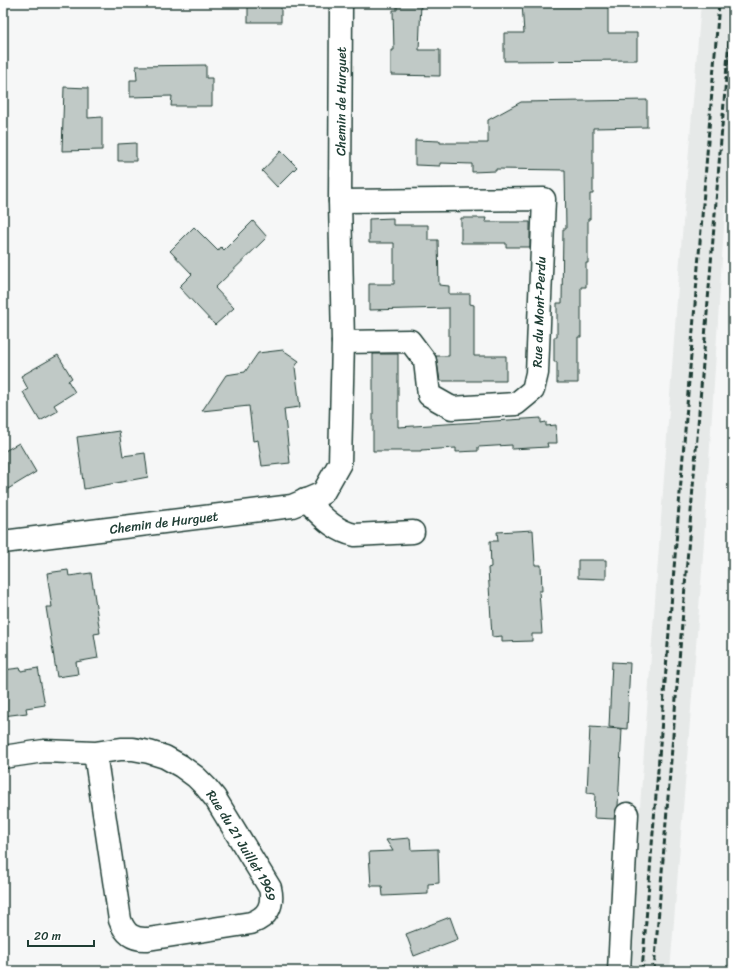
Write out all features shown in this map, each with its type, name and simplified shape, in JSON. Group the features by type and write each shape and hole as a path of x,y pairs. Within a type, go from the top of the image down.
{"street":[{"name":"Chemin de Hurguet","path":"3,542 292,506 314,496 340,463 343,342 340,201 341,3"},
{"name":"Rue du Mont-Perdu","path":"340,201 544,199 537,374 533,390 516,404 452,408 429,395 425,361 410,341 343,342"},
{"path":"314,496 336,528 346,534 355,536 413,532"},
{"name":"Rue du 21 Juillet 1969","path":"3,757 44,751 95,753 120,749 133,749 165,757 176,763 196,777 215,798 270,888 272,903 265,916 258,921 251,923 141,940 129,935 123,929 120,920 95,753"},
{"path":"619,971 627,814"}],"shaded area":[{"path":"701,3 733,3 733,86 702,571 670,971 628,971 679,272"}],"building":[{"path":"248,3 281,3 281,22 248,22"},
{"path":"397,3 421,3 419,50 440,50 440,76 391,75 391,50 394,50 393,10 397,10"},
{"path":"522,3 608,3 608,33 637,33 637,60 504,61 504,33 524,33"},
{"path":"206,65 206,78 212,78 212,106 171,106 172,96 130,97 130,80 137,80 136,66"},
{"path":"64,87 88,88 88,118 102,117 102,150 62,151"},
{"path":"647,100 647,127 593,128 593,194 590,194 590,219 588,219 588,263 586,263 586,287 581,287 581,337 578,337 578,383 557,383 557,362 554,362 554,337 557,337 557,303 562,303 563,229 566,229 565,170 496,169 496,171 472,172 472,164 440,163 440,166 415,165 415,140 440,141 440,143 488,143 488,120 521,102"},
{"path":"136,143 136,161 118,161 118,144"},
{"path":"281,151 297,167 277,187 262,171"},
{"path":"393,218 393,225 428,225 428,240 438,240 439,285 449,286 449,294 470,294 470,304 474,305 474,356 506,356 506,381 440,381 436,356 449,356 449,308 369,310 369,284 394,284 394,243 369,243 369,219"},
{"path":"461,218 486,218 485,222 530,222 530,247 506,247 506,243 461,243"},
{"path":"253,221 267,237 215,288 234,308 215,325 179,287 192,274 170,251 194,227 218,251 221,247 224,250"},
{"path":"283,350 299,361 295,367 300,407 284,409 290,463 262,466 258,440 253,441 249,406 202,411 226,375 245,372 258,353"},
{"path":"373,354 398,354 398,427 541,418 541,423 546,422 546,426 556,425 557,443 547,443 548,447 512,449 512,445 478,447 478,451 456,452 456,448 421,451 373,451"},
{"path":"58,355 72,378 68,381 75,392 54,405 58,411 40,421 23,392 28,389 21,376"},
{"path":"119,431 123,456 145,453 148,477 84,489 77,437"},
{"path":"19,443 36,472 3,492 3,452"},
{"path":"533,530 535,565 541,565 542,591 539,591 542,634 532,634 532,641 502,642 502,636 492,637 488,568 491,567 490,541 498,541 497,532"},
{"path":"578,560 606,560 606,579 578,578"},
{"path":"68,570 69,576 91,573 100,633 94,634 98,658 76,662 78,674 57,677 46,607 52,607 47,573"},
{"path":"612,662 630,663 627,729 609,727"},
{"path":"20,668 21,671 38,668 45,705 26,708 27,713 3,716 3,670"},
{"path":"590,727 622,729 618,806 614,819 594,818 595,794 587,793"},
{"path":"410,838 411,850 438,849 439,883 428,884 428,894 383,896 382,886 371,886 369,852 393,851 386,840"},
{"path":"450,917 458,939 414,956 406,934"}],"railway":[{"path":"642,971 719,3"},
{"path":"654,971 732,3"}]}
